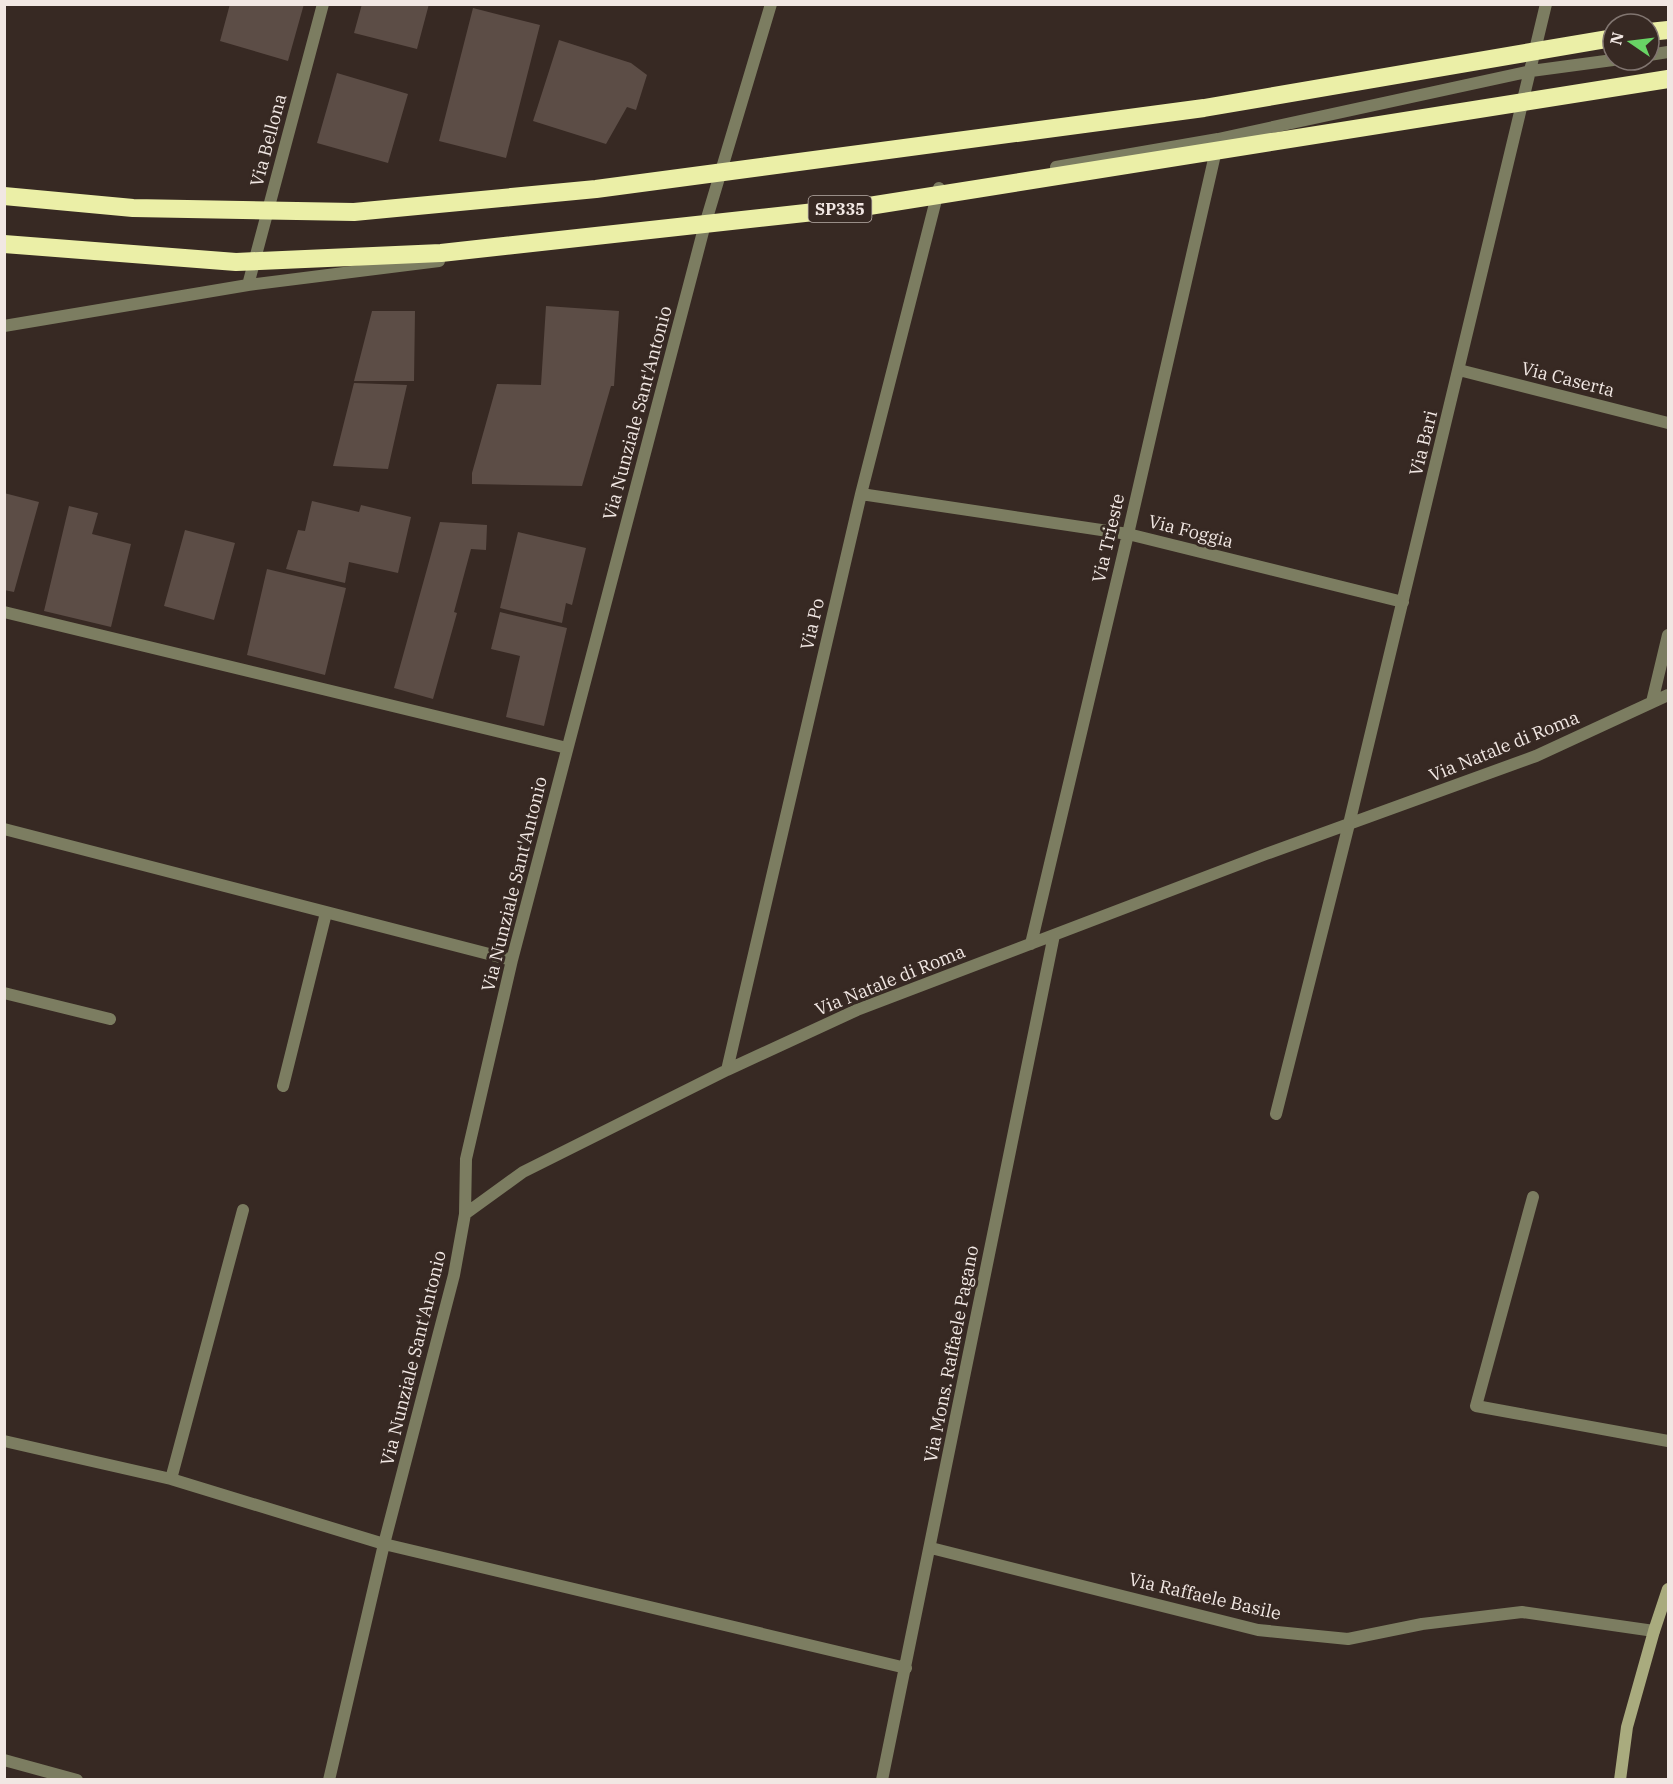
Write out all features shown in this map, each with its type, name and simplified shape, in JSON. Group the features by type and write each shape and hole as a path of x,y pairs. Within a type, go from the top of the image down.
{"highway":[{"path":"4,196 133,208 354,212 584,190 1204,108 1601,40"},
{"name":"SP335","path":"4,244 236,262 441,253 869,206 1668,79"}],"street":[{"name":"Via Bellona","path":"248,285 323,4"},
{"name":"Via Nunziale Sant'Antonio","path":"329,1779 384,1544 454,1275 465,1214 466,1159 512,960 704,228 771,4"},
{"name":"Via Bari","path":"1349,824 1546,4"},
{"path":"4,326 248,285 704,228 1218,140 1531,71 1601,62"},
{"name":"Via Trieste","path":"1031,944 1218,140"},
{"name":"Via Po","path":"727,1070 861,494 940,187"},
{"name":"Via Caserta","path":"1459,370 1668,423"},
{"name":"Via Foggia","path":"861,494 1128,534 1403,602"},
{"path":"4,612 567,748"},
{"path":"1652,702 1668,634"},
{"name":"Via Natale di Roma","path":"465,1214 523,1172 727,1070 857,1010 1349,824 1536,756 1668,695"},
{"path":"1276,1114 1349,824"},
{"path":"4,829 512,960"},
{"path":"283,1086 326,913"},
{"name":"Via Mons. Raffaele Pagano","path":"882,1779 931,1548 1054,935"},
{"path":"4,993 110,1019"},
{"path":"1533,1197 1476,1406 1668,1441"},
{"path":"171,1479 243,1210"},
{"path":"4,1441 171,1479 384,1544 906,1668"},
{"name":"Via Raffaele Basile","path":"931,1548 1258,1630 1348,1639 1422,1624 1522,1612 1654,1631"},
{"path":"1620,1779 1627,1727 1668,1589"},
{"path":"4,1760 77,1779"}],"building":[{"path":"230,4 304,4 288,61 220,41"},
{"path":"362,4 429,4 417,49 354,33"},
{"path":"473,8 540,25 506,158 439,141"},
{"path":"559,40 631,63 647,75 636,110 627,107 606,144 533,121"},
{"path":"337,73 408,94 388,163 317,143"},
{"path":"546,306 619,311 614,386 611,386 582,486 472,484 472,473 497,384 541,385"},
{"path":"372,311 415,311 414,381 354,381"},
{"path":"354,383 407,385 388,469 333,466"},
{"path":"4,493 39,502 14,592 4,590"},
{"path":"312,501 359,512 361,505 411,517 398,573 349,562 345,583 286,569 298,530 305,531"},
{"path":"69,506 98,513 92,534 131,544 111,627 44,611"},
{"path":"440,522 487,525 486,550 471,549 454,612 457,613 433,699 394,688"},
{"path":"185,530 235,543 214,620 164,606"},
{"path":"518,532 586,548 572,605 566,603 562,623 500,608"},
{"path":"267,569 346,588 325,675 247,655"},
{"path":"500,612 567,628 544,726 506,717 520,656 491,649"}]}
